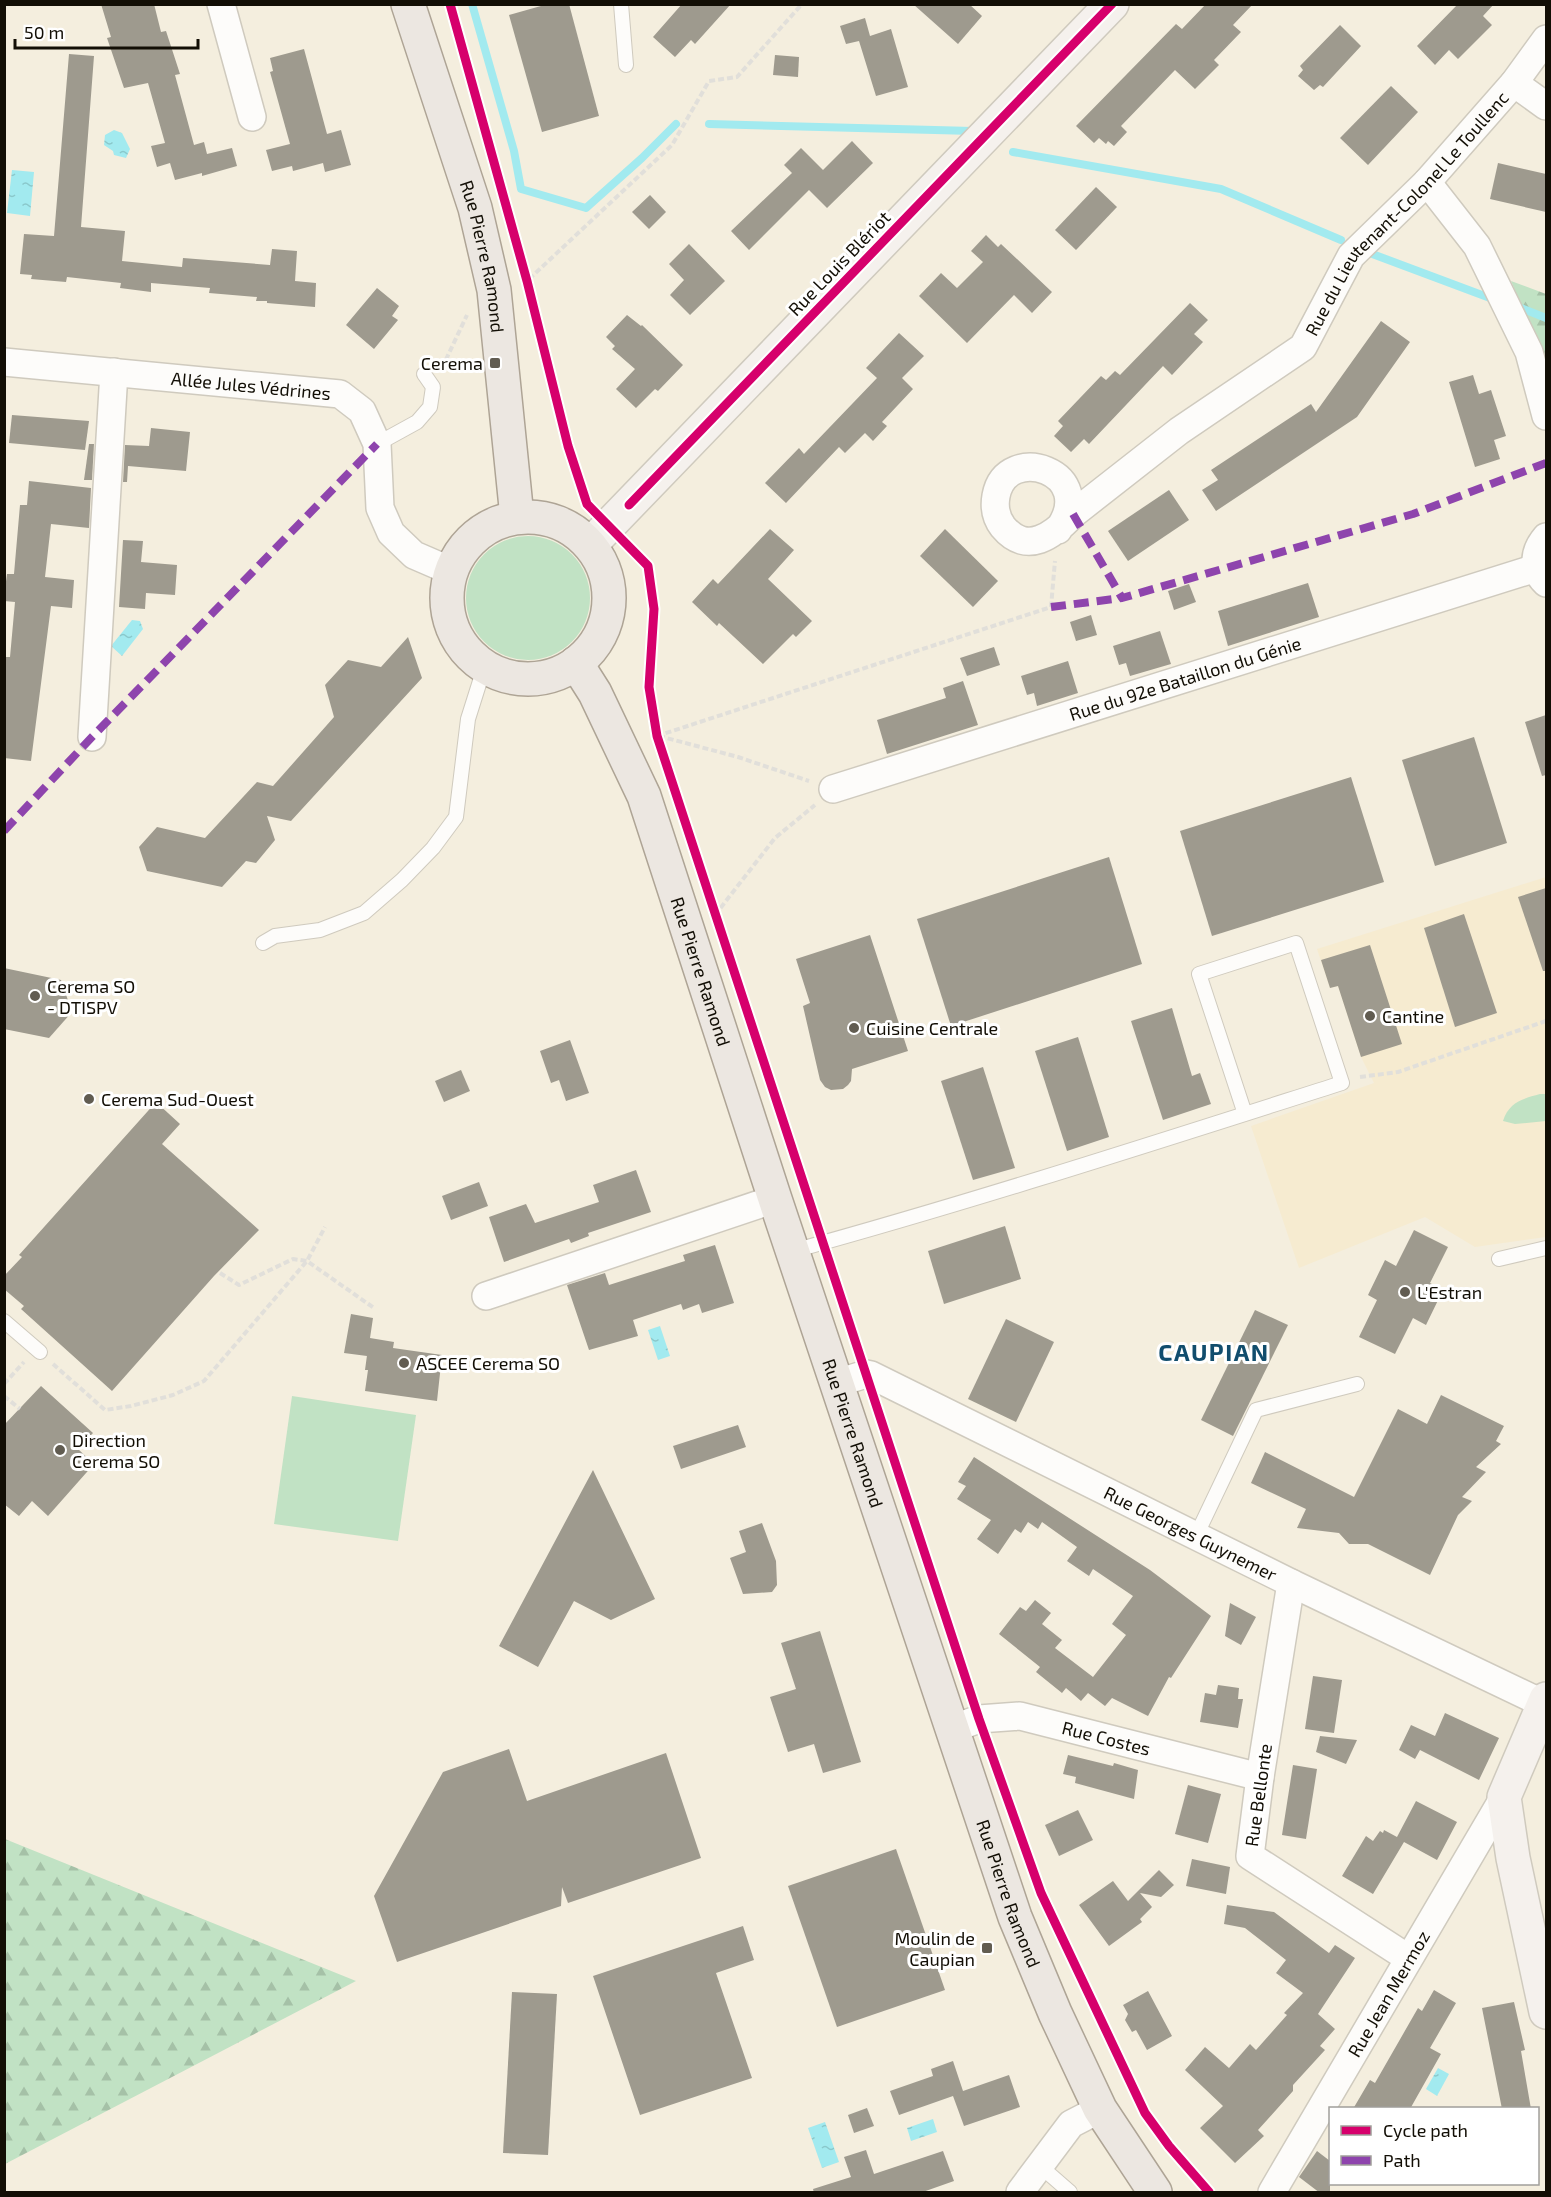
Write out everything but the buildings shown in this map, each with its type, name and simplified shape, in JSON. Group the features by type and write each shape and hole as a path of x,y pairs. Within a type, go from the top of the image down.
{"main road":[{"name":"Rue Pierre Ramond","path":"408,4 475,208 494,290 517,517"},
{"path":"517,517 544,518 569,528 590,545 603,568 609,594 606,620 595,644 576,663 555,674 532,679 509,677 487,668 466,650 452,626 446,599 451,571 461,551 476,535 496,523 517,517"},
{"name":"Rue Pierre Ramond","path":"576,663 596,693 644,796 775,1199 1015,1917 1055,2013 1100,2109 1155,2193"}],"street":[{"path":"220,4 252,117"},
{"name":"Rue Louis Blériot","path":"590,545 1112,4"},
{"name":"Rue du Lieutenant-Colonel Le Toullenc","path":"1058,530 1073,514 1179,431 1303,347 1350,256 1427,182 1514,83 1546,39"},
{"path":"1514,83 1546,106"},
{"path":"1427,182 1477,246 1529,352 1546,416"},
{"name":"Allée Jules Védrines","path":"4,362 340,394 362,411 377,444 380,507 391,533 414,555 451,571"},
{"path":"92,737 114,372"},
{"name":"Rue du 92e Bataillon du Génie","path":"833,789 1541,575 1535,558 1538,546 1546,537"},
{"path":"486,1296 775,1199"},
{"name":"Rue Georges Guynemer","path":"837,1383 866,1374 871,1375 1291,1583 1545,1702"},
{"name":"Rue Bellonte","path":"1291,1583 1260,1777 1250,1856 1408,1958"},
{"path":"1545,1702 1504,1797 1513,1858 1546,2012"},
{"name":"Rue Costes","path":"952,1729 980,1719 1020,1716 1260,1777"},
{"name":"Rue Jean Mermoz","path":"1272,2193 1504,1797"},
{"path":"1020,2193 1071,2124 1100,2109"}],"lane":[{"path":"621,4 626,65"},
{"path":"377,444 417,422 430,407 433,387 424,374"},
{"path":"263,943 276,936 320,930 364,913 402,880 433,848 456,817 468,719 480,681 487,668"},
{"path":"793,1251 963,1203 1245,1114 1342,1083 1296,943 1199,974 1245,1114"},
{"path":"1498,1259 1546,1248"},
{"path":"4,1321 38,1350"},
{"path":"1196,1536 1256,1410 1357,1384"},
{"path":"1040,2165 1070,2193"}],"path":[{"path":"433,387 474,300 494,290 527,281 672,146 709,81 737,77 802,4"},
{"path":"833,789 738,757 657,736 1051,607 1058,530"},
{"path":"715,915 775,838 833,789"},
{"path":"1342,1083 1370,1074 1398,1072 1546,1021"},
{"path":"4,1384 38,1350 105,1410 173,1395 204,1381 307,1261 325,1227"},
{"path":"219,1272 239,1286 292,1259 307,1261 374,1308"},
{"path":"4,1396 20,1409"}],"shaded area":[{"path":"1546,877 1546,1237 1475,1247 1425,1217 1299,1268 1251,1126 1374,1083 1361,1057 1338,986 1330,988 1317,949"}],"green space":[{"path":"1511,281 1546,294 1546,367 1545,361"},
{"path":"528,536 552,541 572,554 585,574 590,598 585,622 572,642 552,655 528,660 504,655 484,642 471,622 466,598 471,574 484,554 504,541"},
{"path":"1540,1094 1546,1094 1546,1121 1515,1124 1503,1121 1513,1105"},
{"path":"292,1396 416,1415 398,1541 274,1524"},
{"path":"5,1839 356,1981 5,2164"}],"water":[{"path":"114,130 122,133 130,149 126,158 114,155 113,151 104,145 105,135"},
{"path":"12,170 34,172 30,216 7,213"},
{"path":"132,620 140,621 143,629 122,656 111,646"},
{"path":"660,1326 670,1356 658,1360 648,1330"},
{"path":"1438,2068 1449,2074 1437,2096 1426,2089"},
{"path":"933,2119 937,2132 911,2141 907,2128"},
{"path":"825,2122 839,2162 822,2168 808,2128"}],"waterway":[{"path":"472,4 514,151 521,189 586,208 676,124"},
{"path":"709,124 973,131"},
{"path":"1013,152 1221,189 1341,240"},
{"path":"1367,252 1490,298"},
{"path":"1516,306 1546,318"}],"marked path":[{"path":"4,831 92,737 377,444"},
{"path":"1073,514 1122,598 1413,514 1546,463"},
{"path":"1051,607 1122,598"}],"cycle path":[{"path":"450,4 527,281 568,446 587,504 648,566 654,609 649,687 657,736 979,1719 1041,1893 1145,2113 1169,2146 1209,2192"},
{"path":"629,505 1112,4"}],"place":[{"name":"Cerema","path":"495,363"},
{"name":"Cerema SO - DTISPV","path":"35,996"},
{"name":"Cantine","path":"1370,1016"},
{"name":"Cuisine Centrale","path":"854,1028"},
{"name":"Cerema Sud-Ouest","path":"89,1099"},
{"name":"L'Estran","path":"1405,1292"},
{"name":"ASCEE Cerema SO","path":"404,1363"},
{"name":"Direction Cerema SO","path":"60,1450"},
{"name":"Moulin de Caupian","path":"987,1948"}],"district":[{"name":"CAUPIAN","path":"1214,1351"}]}
